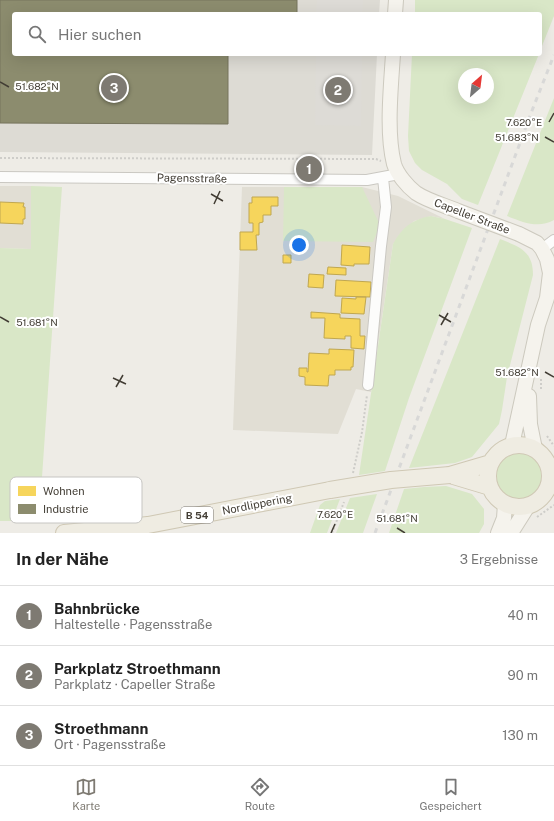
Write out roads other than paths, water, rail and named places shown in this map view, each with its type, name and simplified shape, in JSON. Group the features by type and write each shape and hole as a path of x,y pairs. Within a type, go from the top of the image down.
{"main road":[{"path":"524,445 534,449 546,459 551,467 551,488 536,502 532,512 505,504 496,497 490,487 488,476 491,463 497,454 504,448 524,445"},
{"name":"Nordlippering","path":"64,533 148,525 330,490 391,480 450,475 491,463"},
{"name":"Nordlippering","path":"450,475 490,487"}],"street":[{"path":"395,12 396,0"},
{"path":"393,56 390,126 391,145 396,169"},
{"name":"Pagensstraße","path":"0,177 367,180 383,178 396,169"},
{"name":"Capeller Straße","path":"396,169 415,192 424,197 518,234 533,241 542,249"},
{"path":"368,385 380,253 386,207 383,178"},
{"path":"534,449 530,424 537,331 547,298 550,273 547,259 542,249 554,240"},
{"path":"512,446 535,373"},
{"path":"498,533 504,518 505,504"},
{"path":"511,533 532,512"}],"railway":[{"path":"375,533 554,55"}],"place":[{"name":"Stroethmann","path":"114,88"},
{"name":"Parkplatz Stroethmann","path":"338,90"},
{"name":"Bahnbrücke","path":"309,169"}]}
